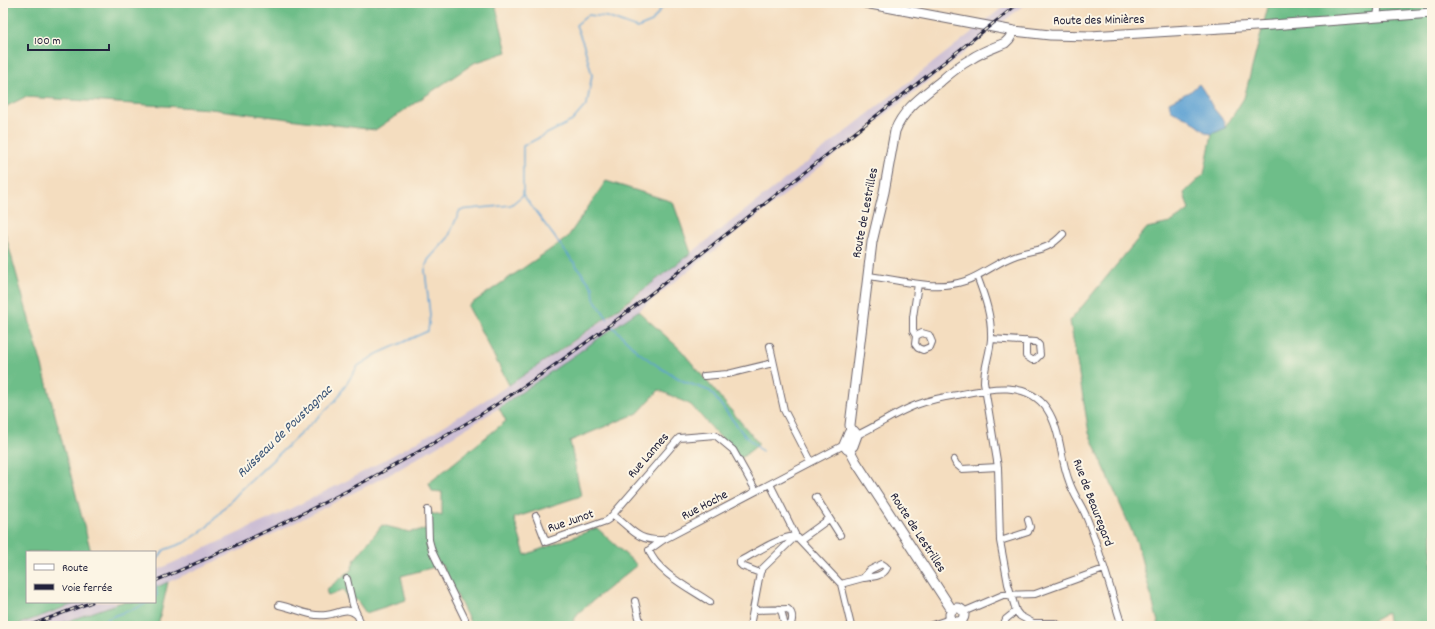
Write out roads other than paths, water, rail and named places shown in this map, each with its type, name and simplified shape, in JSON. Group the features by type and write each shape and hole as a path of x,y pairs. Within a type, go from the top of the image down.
{"street":[{"name":"Route des Minières","path":"865,3 1014,31 1050,35 1090,36 1432,13"},
{"path":"1377,17 1378,3"},
{"path":"994,48 998,42 1001,28"},
{"name":"Route de Lestrilles","path":"854,434 850,425 867,276 872,242 884,192 895,130 907,110 917,100 970,59 1005,43 1014,31"},
{"path":"867,276 918,284 953,284 977,276 1004,260 1048,247 1063,234"},
{"path":"977,276 989,311 991,339 984,374 985,389 998,467 1000,541 1011,594 1016,611 1020,616 1033,624 1055,623 1060,626"},
{"path":"916,336 913,331 913,317 918,284"},
{"path":"991,339 1026,341"},
{"path":"770,346 784,410 811,462"},
{"path":"704,376 728,374 774,363"},
{"name":"Rue de Beauregard","path":"854,434 917,404 940,398 985,389 1000,388 1020,390 1031,395 1046,408 1056,428 1066,474 1086,515 1122,626"},
{"path":"847,447 853,446 854,434"},
{"name":"Rue Lannes","path":"606,521 613,515 679,438 715,435 734,450 756,491"},
{"name":"Route de Lestrilles","path":"847,447 951,614"},
{"name":"Rue Hoche","path":"710,602 667,573 651,557 649,550 663,540 811,462 847,447"},
{"path":"954,460 962,469 998,467"},
{"path":"770,484 798,538 841,584 851,626"},
{"path":"816,497 840,535"},
{"path":"428,510 429,540 432,551 462,613 466,626"},
{"path":"613,515 639,537 663,540"},
{"name":"Rue Junot","path":"536,516 546,542 606,521"},
{"path":"750,626 762,568 798,538 829,519"},
{"path":"1000,541 1028,532 1030,527 1028,520"},
{"path":"760,573 742,566 740,561 782,539 790,536 798,538"},
{"path":"963,612 988,600 1003,595 1035,594 1104,569"},
{"path":"841,584 863,578"},
{"path":"347,579 353,605 362,626"},
{"path":"635,601 641,626"},
{"path":"279,605 303,613 316,615 326,615 348,610 354,612 358,616"},
{"path":"929,626 951,614 956,608 963,612"},
{"path":"754,610 779,609"},
{"path":"1003,626 1006,620 1016,611"},
{"path":"951,614 956,622 961,624 963,612"}],"water":[{"path":"1199,84 1225,125 1225,128 1212,134 1207,133 1188,118 1173,112 1170,107 1169,102 1191,91"}],"waterway":[{"name":"Ruisseau de Poustagnac","path":"156,562 164,550 186,542 205,529 241,490 336,400 358,366 377,354 428,331 430,315 425,270 428,260 448,238 460,210 511,205 523,195 523,146 572,121 587,104 592,75 584,46 576,25 588,15 607,17 637,28 652,22 665,3"},
{"path":"523,195 593,288 594,299 608,319"},
{"path":"612,326 638,352 659,367 685,382 710,391 745,436 762,451"},
{"name":"Ruisseau de Poustagnac","path":"156,588 156,596"},
{"name":"Ruisseau de Poustagnac","path":"99,626 110,617 146,603"}],"railway":[{"path":"156,581 276,527 355,487 432,444 535,379 639,303 1019,3"},
{"path":"28,626 89,603"}]}
